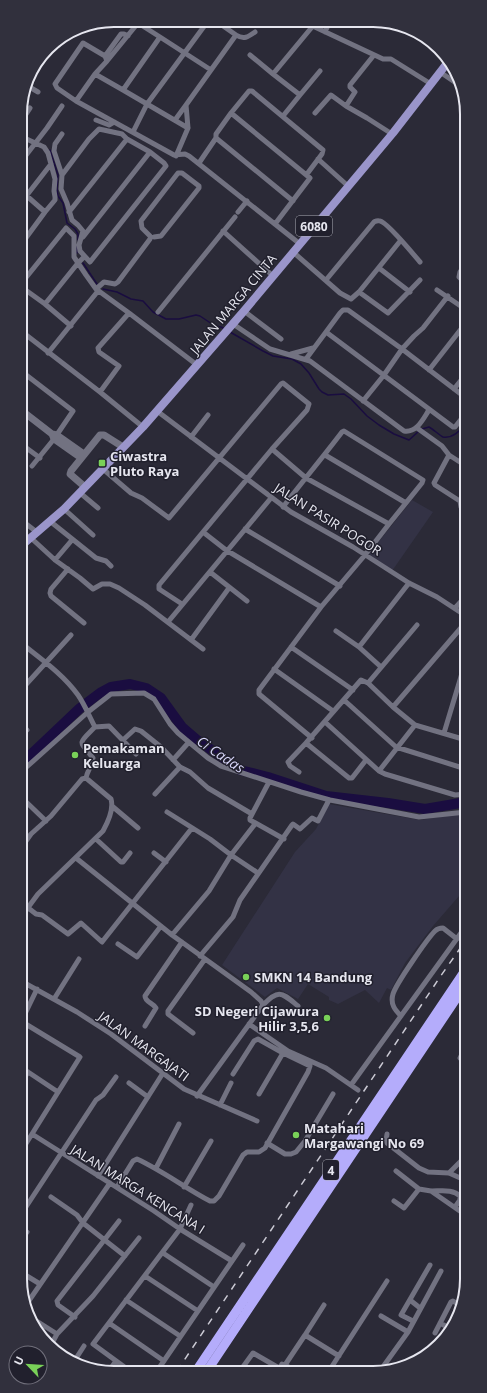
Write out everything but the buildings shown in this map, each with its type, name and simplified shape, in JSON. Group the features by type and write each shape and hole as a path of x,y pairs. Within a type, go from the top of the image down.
{"highway":[{"name":"4","path":"199,1366 460,978"},
{"name":"4","path":"210,1366 460,993"}],"main road":[{"name":"JALAN MARGA CINTA","path":"27,541 64,509 143,427 244,311 392,134 445,66"}],"street":[{"path":"76,101 121,34 128,36 135,27"},
{"path":"144,27 211,70"},
{"path":"225,27 243,38 247,38 255,32"},
{"path":"273,74 311,27"},
{"path":"314,27 384,60 391,59 431,84"},
{"path":"325,32 327,27"},
{"path":"133,132 147,104 203,28"},
{"path":"175,120 236,35"},
{"path":"123,90 160,37"},
{"path":"106,58 83,43 55,84 57,88 76,101 176,156 187,155 300,244"},
{"path":"250,55 300,95"},
{"path":"346,106 355,92 350,85 374,55"},
{"path":"283,116 320,71"},
{"path":"440,72 453,80"},
{"path":"95,74 188,128"},
{"path":"31,88 38,92"},
{"path":"198,163 216,138 216,134 231,113 251,90 322,149 322,154 307,174"},
{"path":"315,113 331,96 392,134"},
{"path":"176,156 188,128 186,105"},
{"path":"27,154 62,106"},
{"path":"27,112 30,108"},
{"path":"231,113 307,174 310,179 275,224"},
{"path":"96,120 110,125 114,122"},
{"path":"62,134 55,144 54,151 62,175 61,189 72,220 83,231 79,245 80,251 84,257 91,262 165,168 166,164 150,152 127,139 121,133 98,129 62,175"},
{"path":"216,138 293,201"},
{"path":"27,139 47,150 55,179 55,200 27,236"},
{"path":"69,212 127,139"},
{"path":"82,238 150,152"},
{"path":"318,159 348,186"},
{"path":"45,212 27,196 51,164"},
{"path":"48,353 71,326 104,282 115,284 118,282 151,237 161,236 199,188 199,186 182,173 178,173 142,221 142,228 151,237"},
{"path":"158,312 247,201"},
{"path":"326,280 374,222 377,221 382,222 401,240 420,262"},
{"path":"27,277 66,228 74,236 74,253 78,263 97,290 197,365"},
{"path":"223,231 273,276"},
{"path":"293,252 350,300 359,292 401,240"},
{"path":"45,304 84,257"},
{"path":"379,268 410,292"},
{"path":"359,292 388,313 420,280"},
{"path":"437,290 460,305"},
{"path":"27,291 71,326"},
{"path":"363,401 384,375 402,349 423,328 448,296"},
{"path":"306,359 340,313 343,310 348,310 460,394"},
{"path":"244,311 281,339"},
{"path":"100,392 119,366 99,352 98,348 129,313"},
{"path":"229,328 270,350 306,359 404,431 412,431 417,429 429,410"},
{"path":"429,370 460,331"},
{"path":"326,332 453,427 455,427 460,421"},
{"path":"27,336 143,427"},
{"path":"290,354 313,348"},
{"path":"27,376 73,411 40,458 32,466"},
{"path":"454,389 460,382"},
{"path":"102,468 131,493 142,498 168,518 220,459 281,384 283,383 309,404 307,410 272,449 158,586 182,604"},
{"name":"JALAN PASIR POGOR","path":"157,411 283,507 365,555 409,583 460,612"},
{"path":"27,415 82,456"},
{"path":"191,437 208,415"},
{"path":"417,429 442,446 450,455 460,462"},
{"path":"283,507 342,432 345,431 422,478 422,483 340,586 321,607 261,685 259,694 312,738"},
{"path":"98,508 70,474 82,456 101,435 123,448"},
{"path":"27,448 40,458"},
{"path":"272,449 306,478 389,524"},
{"path":"325,455 406,503"},
{"path":"450,455 434,483 460,501"},
{"path":"168,622 210,572 226,550 271,498"},
{"path":"64,509 93,535"},
{"path":"50,522 96,558 106,560 111,566"},
{"path":"27,527 55,560 93,589 99,584 110,584 119,588 168,622 203,649"},
{"path":"245,529 340,586"},
{"path":"203,532 226,550 321,607"},
{"path":"55,560 72,540"},
{"path":"68,570 51,589 50,593 84,623"},
{"path":"210,572 247,601"},
{"path":"359,647 409,583"},
{"path":"191,640 229,588"},
{"path":"455,608 460,603"},
{"path":"368,683 417,625"},
{"path":"393,707 460,629"},
{"path":"336,631 359,647 381,667"},
{"path":"27,683 70,635"},
{"path":"291,646 353,690"},
{"path":"27,648 67,682 82,701 95,728"},
{"path":"274,669 333,712"},
{"path":"299,772 290,766 288,762 312,738 361,680 368,683 393,707 415,725 460,738"},
{"path":"444,733 460,680"},
{"path":"27,766 87,711 111,694 144,694 154,699 176,731 208,758 221,766 329,800 422,817 460,813"},
{"path":"344,700 396,747 460,767"},
{"path":"325,722 379,771 456,795 460,795"},
{"path":"379,771 396,747 415,725"},
{"path":"86,778 93,758 82,746 82,741 95,728 109,726 136,754"},
{"path":"123,740 135,729 137,729 161,747 180,767 185,769 213,791 252,814"},
{"path":"173,760 189,742"},
{"path":"306,743 349,778 352,778 366,760"},
{"path":"155,794 180,767"},
{"path":"27,840 31,834 46,821 82,778 86,778"},
{"path":"86,778 111,799 112,806 107,825 96,839 42,890 27,907 36,914 42,915 68,934 81,923 102,942 192,828"},
{"path":"270,782 250,820 284,839"},
{"path":"200,956 233,917 240,900 258,872 284,839 293,824 300,829 312,818 318,821 329,800"},
{"path":"27,803 46,821"},
{"path":"112,806 138,828"},
{"path":"167,812 258,872"},
{"path":"172,935 209,891 231,855 255,824"},
{"path":"96,839 121,862 123,862 130,853"},
{"path":"154,853 166,862"},
{"path":"76,858 172,935 250,992 261,1001 263,1005"},
{"path":"118,944 137,958 161,926"},
{"path":"401,1016 394,1008 392,1003 393,994 399,982 430,937 436,930 444,928 457,939"},
{"path":"351,1086 460,935"},
{"path":"145,1026 156,1008 147,1000 145,996 182,942"},
{"path":"54,999 79,959"},
{"path":"193,1033 168,1014 168,1011 205,959"},
{"name":"JALAN MARGAJATI","path":"27,984 111,1034 175,1083 197,1096 257,1122"},
{"path":"27,1013 37,989"},
{"path":"197,1096 263,1005 275,994 282,994 298,1006"},
{"path":"249,1024 288,1051 326,1068 358,1090"},
{"path":"27,1025 80,1057 27,1142"},
{"path":"117,1188 137,1159 156,1168 184,1187 210,1201 214,1201 219,1196 243,1155 247,1152 259,1152 263,1150 310,1066 283,1053 260,1039 256,1039 234,1074"},
{"path":"259,1094 283,1053"},
{"path":"28,1072 58,1092"},
{"path":"98,1176 163,1073"},
{"path":"27,1205 96,1100 103,1095 116,1077"},
{"path":"129,1083 148,1097"},
{"path":"220,1105 231,1083"},
{"path":"267,1143 285,1154 296,1152 305,1141 333,1094"},
{"path":"156,1168 180,1124"},
{"name":"JALAN MARGA KENCANA I","path":"32,1134 232,1261"},
{"path":"387,1134 387,1143 418,1168 428,1172 449,1173 460,1178"},
{"path":"184,1187 211,1141"},
{"path":"449,1173 460,1163"},
{"path":"396,1171 419,1189 431,1192 448,1191 458,1194 460,1196 460,1200 455,1207"},
{"path":"30,1300 110,1183"},
{"path":"394,1202 404,1208 419,1189"},
{"path":"431,1192 460,1211"},
{"path":"51,1197 77,1215 83,1223 125,1256"},
{"path":"123,1366 93,1344 163,1253 180,1229 191,1206"},
{"path":"75,1317 58,1305 57,1301 118,1221"},
{"path":"53,1342 58,1334 75,1317 139,1238"},
{"path":"160,1366 243,1245"},
{"path":"163,1253 214,1287"},
{"path":"413,1321 401,1314 430,1265"},
{"path":"384,1365 408,1332 441,1271"},
{"path":"27,1276 40,1284"},
{"path":"146,1276 198,1311"},
{"path":"332,1366 387,1281"},
{"path":"126,1300 180,1336"},
{"path":"410,1300 420,1308"},
{"path":"435,1333 451,1302 453,1301 457,1303"},
{"path":"281,1366 282,1364 285,1365 324,1305"},
{"path":"381,1316 408,1332"},
{"path":"38,1322 58,1334"},
{"path":"109,1323 164,1361"},
{"path":"440,1323 446,1326"},
{"path":"305,1335 339,1356"},
{"path":"77,1358 84,1346"},
{"path":"244,1366 253,1353 272,1366"},
{"path":"112,1366 116,1361"}],"shaded area":[{"path":"412,500 433,512 392,571 369,554"},
{"path":"329,804 420,820 460,814 460,895 433,926 405,963 391,990 387,988 379,1003 365,990 338,1004 329,1000 329,997 308,984 298,999 277,988 265,997 222,965 295,852 316,829"}],"waterway":[{"path":"50,150 58,175 58,196 63,203 67,223 75,229 78,234 78,240"},
{"path":"77,246 77,253"},
{"path":"83,263 97,284"},
{"path":"103,289 117,292 131,299 143,301 153,312 166,319 179,319 196,315 215,326 225,329"},
{"path":"230,332 273,356 292,359 301,364 322,392 328,395 344,394 351,399 367,416 394,434 409,440 419,431"},
{"path":"422,429 429,427 443,437 450,437 460,431"},
{"name":"Ci Cadas","path":"27,758 80,708 100,693 111,687 130,684 146,688 161,698 182,727 196,739 240,770 268,777 326,796 425,809 460,803"}],"railway":[{"path":"180,1366 460,949"}],"place":[{"name":"Ciwastra Pluto Raya","path":"102,463"},
{"name":"Pemakaman Keluarga","path":"75,755"},
{"name":"SMKN 14 Bandung","path":"246,977"},
{"name":"SD Negeri Cijawura Hilir 3,5,6","path":"327,1018"},
{"name":"Matahari Margawangi No 69","path":"296,1135"}]}
